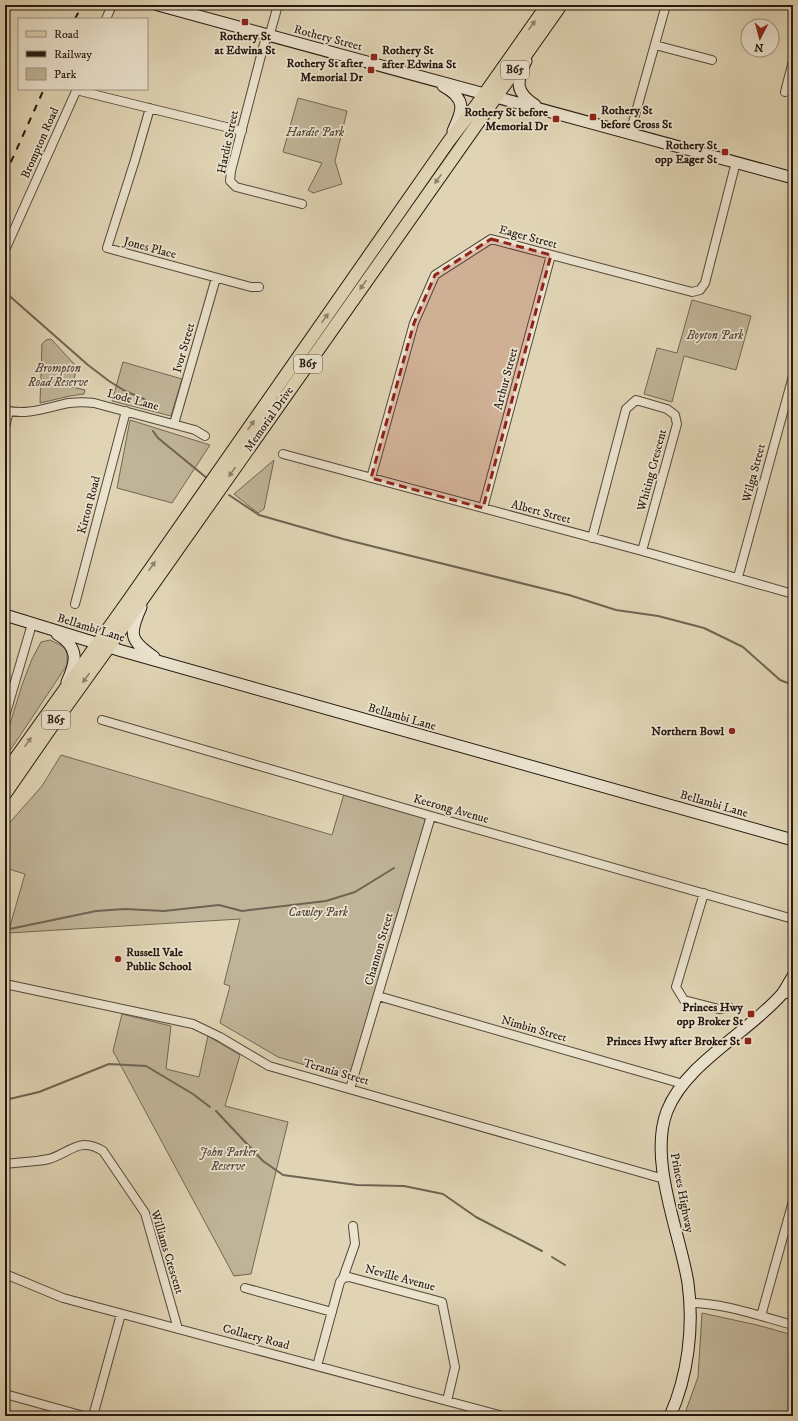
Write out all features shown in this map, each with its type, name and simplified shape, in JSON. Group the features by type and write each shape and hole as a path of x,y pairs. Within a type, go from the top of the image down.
{"main road":[{"name":"Rothery Street","path":"158,5 793,178"},
{"name":"Memorial Drive","path":"5,794 50,729 104,645 449,141 547,5"},
{"name":"Memorial Drive","path":"5,773 57,700 145,595 561,5"},
{"path":"535,43 521,72 518,85 525,98 541,110"},
{"path":"431,80 454,92 460,102 461,112 449,141"},
{"path":"145,595 136,618 133,631 134,638 143,649 162,662"},
{"name":"Bellambi Lane","path":"5,614 32,624 162,662 793,840"},
{"path":"47,628 68,641 75,657 70,674 57,700"},
{"path":"745,826 793,846"},
{"name":"Princes Highway","path":"670,1416 681,1388 686,1363 690,1332 690,1303 688,1282 664,1179 660,1149 663,1121 673,1098 683,1084 699,1067 760,1015 788,994 793,976"}],"street":[{"path":"106,18 112,5"},
{"name":"Hardie Street","path":"278,5 271,30 264,44 231,171 230,181 236,187 302,204"},
{"path":"630,133 666,5"},
{"path":"655,45 712,60"},
{"path":"785,92 793,61"},
{"path":"76,90 242,131"},
{"name":"Brompton Road","path":"5,250 76,90"},
{"name":"Jones Place","path":"150,108 107,248 251,288 259,287"},
{"name":"Eager Street","path":"371,478 414,323 435,275 492,239 692,292 700,290 705,282 736,162"},
{"name":"Arthur Street","path":"483,508 552,255"},
{"name":"Ivor Street","path":"174,424 216,278"},
{"name":"Wilga Street","path":"738,577 793,376"},
{"name":"Whiting Crescent","path":"592,538 626,410 636,400 667,409 675,415 677,424 642,551"},
{"name":"Lode Lane","path":"7,411 30,412 81,402 94,403 195,430 205,436"},
{"path":"5,427 7,411"},
{"name":"Kirton Road","path":"74,604 126,411"},
{"name":"Albert Street","path":"283,454 738,577 793,594"},
{"path":"5,716 32,624"},
{"name":"Keerong Avenue","path":"102,720 430,816 793,919"},
{"name":"Channon Street","path":"350,1089 430,816"},
{"path":"704,893 676,987 684,1000 719,1009 729,1007"},
{"name":"Terania Street","path":"5,984 192,1024 220,1037 269,1066 664,1179"},
{"name":"Nimbin Street","path":"378,996 683,1084"},
{"name":"Williams Crescent","path":"5,1164 49,1159 83,1144 97,1147 103,1151 145,1213 178,1329"},
{"path":"761,1316 793,1201"},
{"path":"317,1366 340,1282 343,1278 355,1244 353,1226"},
{"name":"Collaery Road","path":"5,1274 63,1298 503,1416"},
{"name":"Neville Avenue","path":"343,1278 349,1277 442,1302 456,1367 447,1401"},
{"path":"245,1288 332,1312"},
{"path":"690,1303 706,1303 793,1325"},
{"path":"93,1416 121,1314"},
{"path":"5,1394 84,1416"}],"highlighted area":[{"path":"491,239 551,255 483,508 371,478 414,323 435,275"}],"green space":[{"name":"Hardie Park","path":"298,98 347,111 335,161 342,184 313,193 308,190 322,163 283,152"},
{"name":"Boyton Park","path":"692,300 751,316 736,370 684,356 672,402 644,394 657,348 677,353"},
{"name":"Brompton Road Reserve","path":"51,339 77,367 72,387 85,390 84,394 40,403 42,344 46,340"},
{"path":"123,362 182,379 171,416 112,401"},
{"path":"130,420 210,445 172,503 117,488"},
{"path":"274,460 264,509 258,513 234,494"},
{"path":"50,640 64,648 67,654 67,665 5,758 5,740 22,685 32,659 41,642"},
{"name":"Cawley Park","path":"61,755 332,835 344,794 423,817 425,820 424,826 356,1066 349,1078 278,1057 220,1023 230,986 224,984 240,919 8,933 25,874 5,868 5,828 42,786"},
{"name":"John Parker Reserve","path":"122,1014 171,1026 166,1069 199,1077 208,1036 240,1055 225,1106 288,1122 251,1274 234,1276 113,1051"},
{"path":"702,1313 757,1325 793,1335 793,1416 684,1416 698,1377"}],"waterway":[{"path":"5,292 88,365 109,381 125,391 144,399 148,403"},
{"path":"153,431 158,438 208,479"},
{"path":"229,495 259,515 343,539 569,595 616,610 658,616 704,628 743,647 780,680 793,685"},
{"path":"5,930 96,911 125,909 164,911 219,905 242,911 326,901 355,892 394,868"},
{"path":"5,1100 39,1092 109,1064 146,1066 193,1094 210,1107"},
{"path":"216,1111 263,1161 283,1175 357,1185 404,1186 443,1194 476,1217 542,1251"},
{"path":"552,1257 565,1265"}],"railway":[{"path":"76,18 82,5"},
{"path":"5,175 44,90"}],"place":[{"name":"Rothery St at Edwina St","path":"245,22"},
{"name":"Rothery St after Edwina St","path":"374,57"},
{"name":"Rothery St after Memorial Dr","path":"371,70"},
{"name":"Rothery St before Cross St","path":"593,117"},
{"name":"Rothery St before Memorial Dr","path":"556,119"},
{"name":"Rothery St opp Eager St","path":"725,152"},
{"name":"Northern Bowl","path":"732,731"},
{"name":"Russell Vale Public School","path":"118,959"},
{"name":"Princes Hwy opp Broker St","path":"751,1014"},
{"name":"Princes Hwy after Broker St","path":"748,1041"}]}
